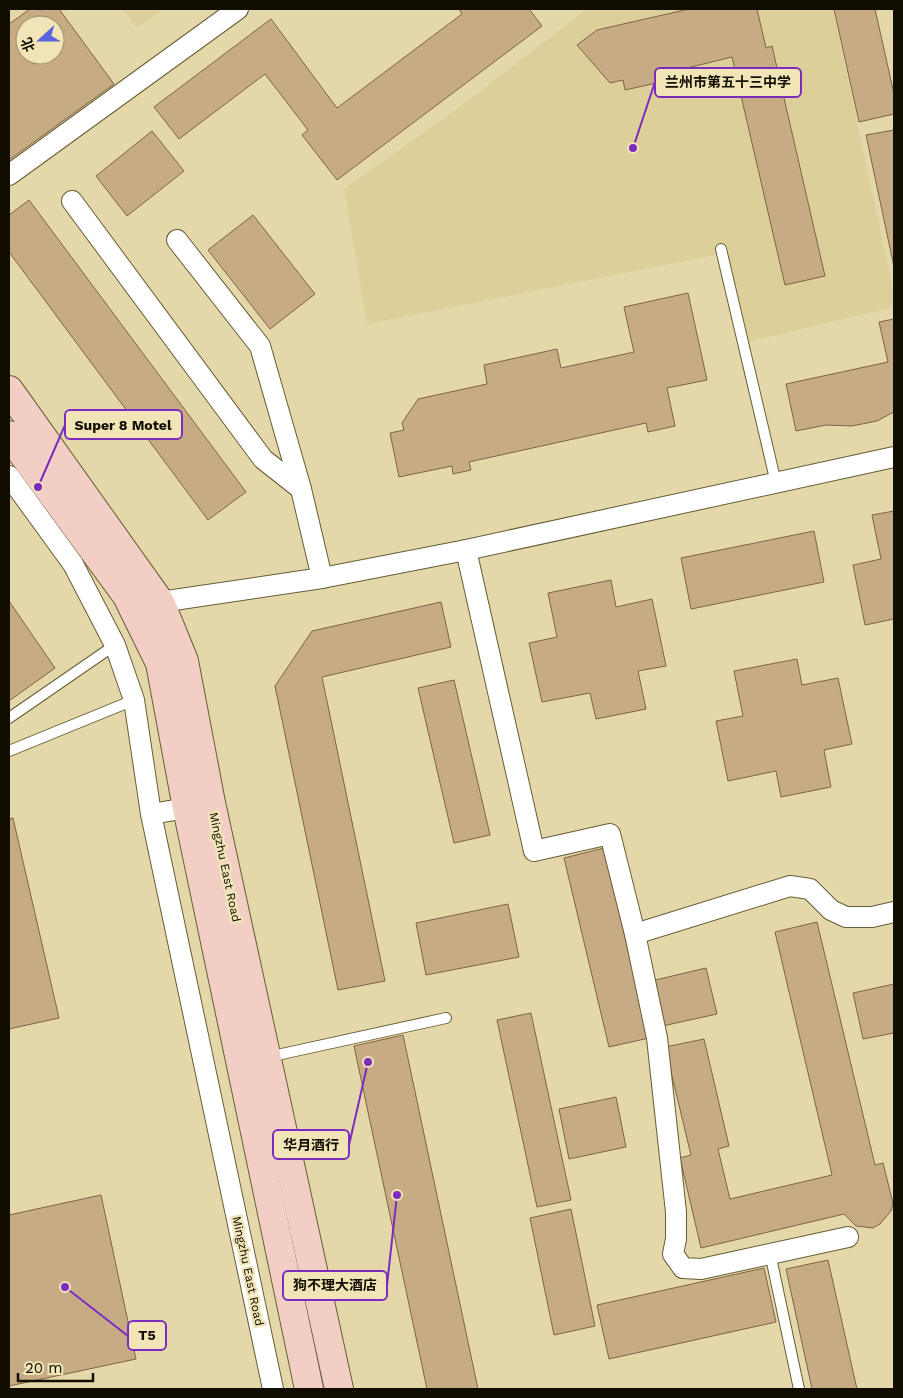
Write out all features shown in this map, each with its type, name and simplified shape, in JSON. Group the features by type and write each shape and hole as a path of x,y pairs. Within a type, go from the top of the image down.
{"main road":[{"name":"Mingzhu East Road","path":"9,390 160,602 184,661 211,803 339,1389"},
{"name":"Mingzhu East Road","path":"9,435 127,596 160,663 187,808 309,1389"}],"street":[{"path":"9,175 238,9"},
{"path":"72,201 263,459 301,489"},
{"path":"176,240 260,346 301,489 322,578"},
{"path":"160,602 322,578 466,550 894,457"},
{"name":"Mingzhu East Road","path":"9,476 72,564 115,645 134,700 151,814 273,1389"},
{"path":"466,550 534,850 610,834 635,934 657,1038 676,1212 676,1239 673,1254 683,1268 701,1269 848,1237"},
{"path":"151,814 187,808"},
{"path":"635,934 790,886 810,889 831,910 846,916 872,917 894,912"}],"lane":[{"path":"720,249 776,483"},
{"path":"9,718 115,645"},
{"path":"9,751 134,700"},
{"path":"267,1058 446,1018"},
{"path":"770,1254 799,1389"}],"shaded area":[{"path":"123,9 164,9 137,28"},
{"path":"587,9 833,9 894,294 894,307 747,342 720,254 367,324 344,189 461,106"}],"building":[{"path":"30,9 59,9 63,15 22,15"},
{"path":"459,9 529,9 542,26 337,180 302,135 308,130 265,74 179,139 154,107 271,19 337,108 462,14"},
{"path":"689,9 757,9 766,48 772,46 825,276 785,285 732,57 687,68 688,76 625,90 623,80 610,83 577,45 597,30"},
{"path":"834,9 875,9 894,94 894,114 859,122"},
{"path":"65,17 114,84 9,160 9,24 15,20 15,65 65,65"},
{"path":"894,130 894,267 866,135"},
{"path":"152,131 184,171 127,216 96,176"},
{"path":"29,200 246,492 208,520 9,252 9,215"},
{"path":"253,215 315,294 270,329 208,250"},
{"path":"688,293 707,380 667,388 675,426 648,432 646,423 469,462 471,470 453,474 452,466 399,477 390,433 404,430 402,423 418,399 487,384 484,365 557,349 561,368 634,352 624,307"},
{"path":"894,319 894,412 877,421 852,426 826,425 796,431 786,384 888,362 879,322"},
{"path":"894,511 894,619 865,625 853,565 881,559 872,515"},
{"path":"814,531 824,582 691,609 681,558"},
{"path":"611,580 616,607 652,599 666,666 638,671 646,709 596,719 590,693 542,702 529,643 557,637 548,593"},
{"path":"9,601 55,668 9,701"},
{"path":"441,602 451,647 322,677 385,981 338,990 275,686 312,631"},
{"path":"797,659 802,685 838,678 852,744 824,750 831,787 781,797 776,771 728,781 716,721 743,716 734,671"},
{"path":"454,680 490,835 454,843 418,688"},
{"path":"13,818 59,1018 9,1029 9,819"},
{"path":"604,848 649,1038 609,1047 564,858"},
{"path":"508,904 519,957 426,975 416,923"},
{"path":"817,922 875,1165 883,1163 893,1203 891,1211 880,1224 873,1228 856,1226 844,1214 701,1248 680,1158 691,1155 665,1047 704,1039 729,1146 718,1149 730,1199 832,1175 775,932"},
{"path":"706,968 717,1014 658,1027 647,982"},
{"path":"894,984 894,1033 863,1039 853,993"},
{"path":"531,1013 571,1200 537,1207 497,1020"},
{"path":"403,1035 478,1389 427,1389 354,1046"},
{"path":"616,1097 626,1147 569,1159 559,1109"},
{"path":"101,1195 136,1359 9,1386 9,1215"},
{"path":"571,1209 595,1326 554,1335 530,1218"},
{"path":"828,1260 857,1389 812,1389 786,1269"},
{"path":"764,1268 776,1322 609,1359 597,1305"}],"place":[{"name":"兰州市第五十三中学","path":"633,148"},
{"name":"Super 8 Motel","path":"38,487"},
{"name":"华月酒行","path":"368,1062"},
{"name":"狗不理大酒店","path":"397,1195"},
{"name":"T5","path":"65,1287"}]}
